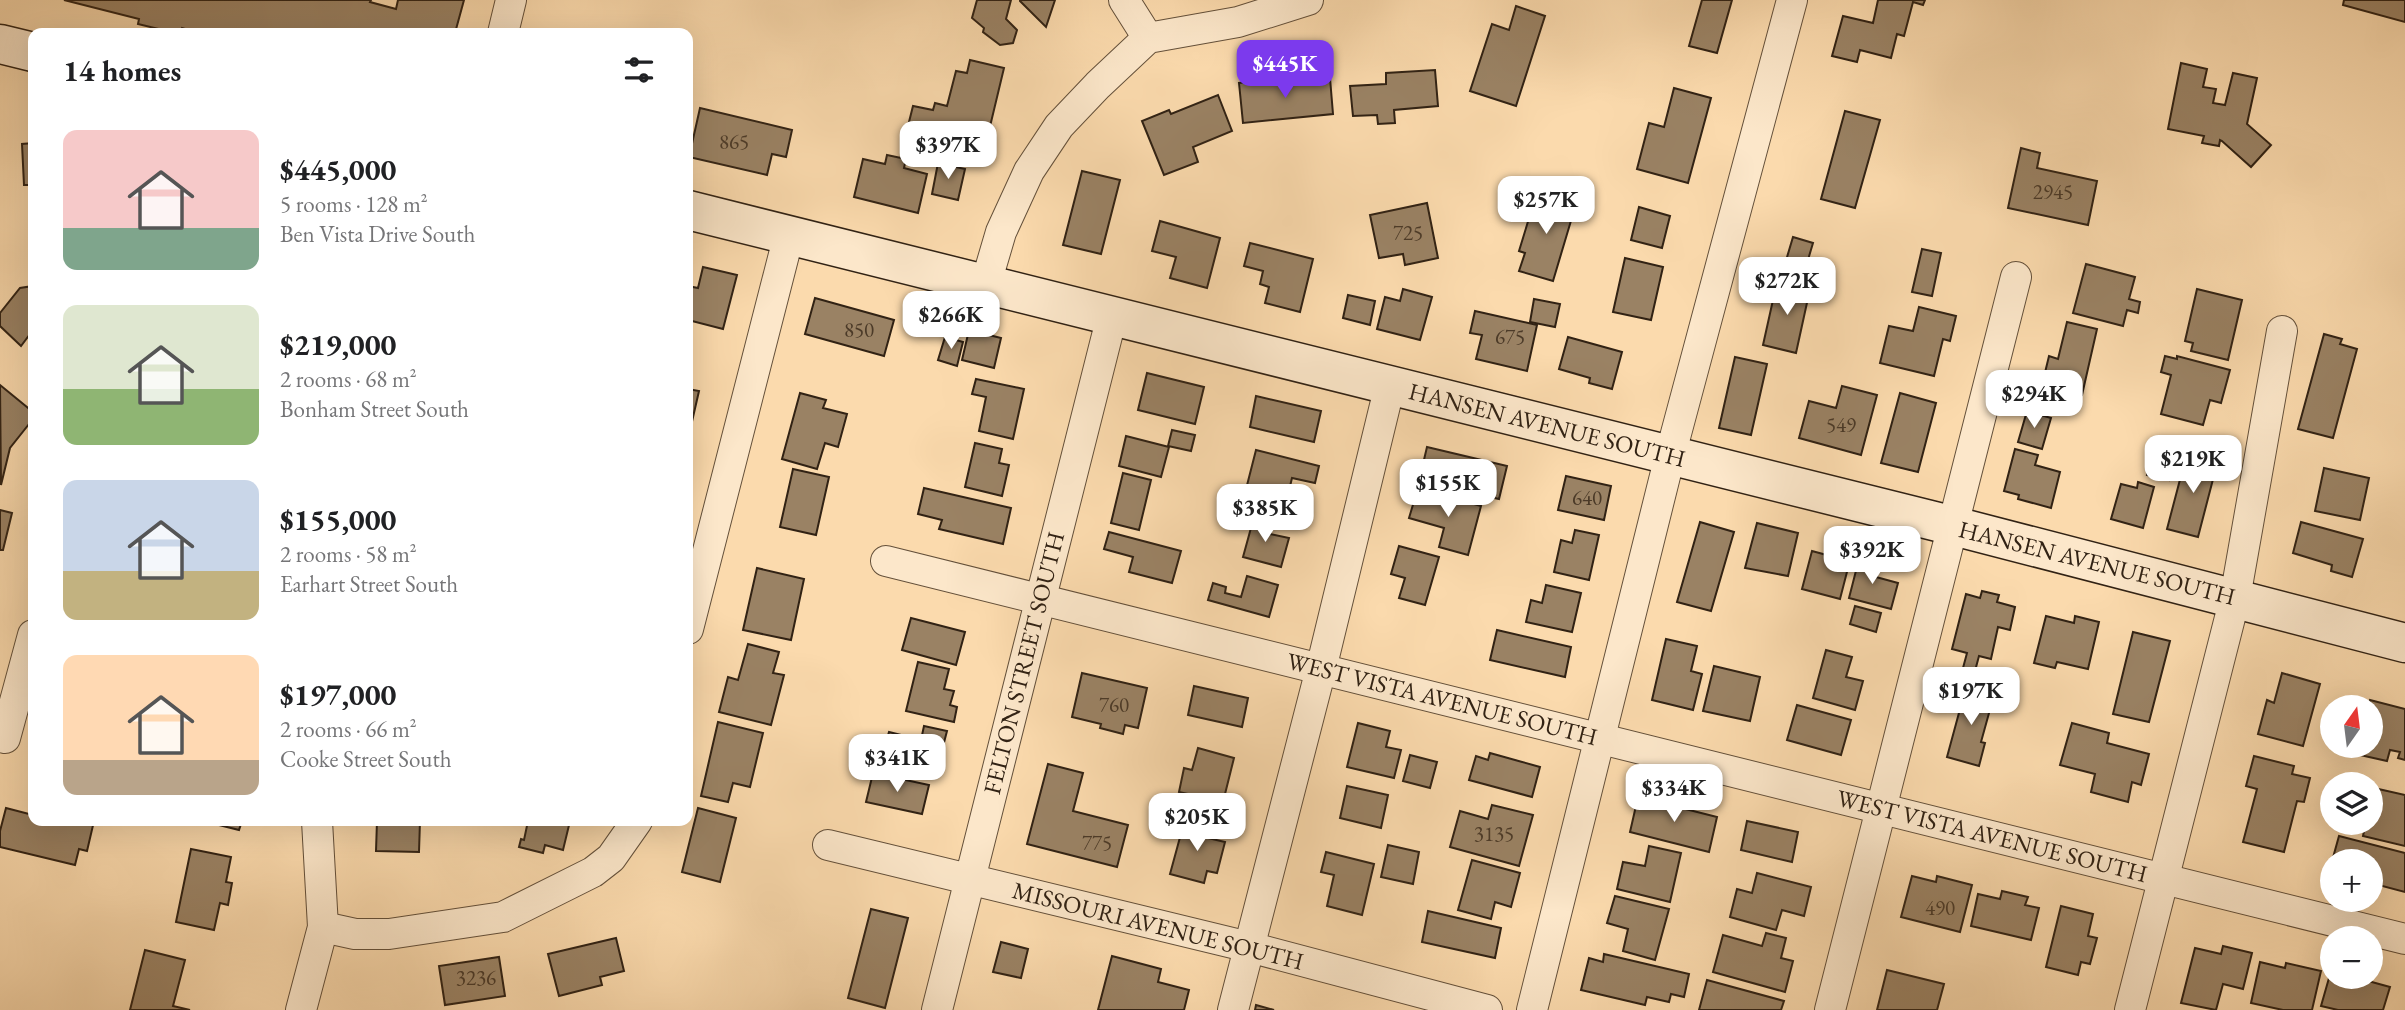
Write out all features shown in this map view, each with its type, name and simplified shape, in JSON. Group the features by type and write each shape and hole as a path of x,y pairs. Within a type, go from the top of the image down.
{"street":[{"path":"504,28 511,0"},
{"path":"1124,0 1147,38"},
{"path":"986,284 1001,232 1029,171 1059,126 1147,38 1238,22 1308,0"},
{"path":"1532,1010 1670,456 1792,0"},
{"path":"0,44 28,51"},
{"name":"HANSEN AVENUE SOUTH","path":"693,210 2405,643"},
{"path":"693,609 789,235"},
{"path":"1830,1010 2016,277"},
{"name":"FELTON STREET SOUTH","path":"937,1010 1112,316"},
{"path":"2130,1010 2235,598 2282,331"},
{"path":"1233,1010 1321,669 1390,385"},
{"name":"WEST VISTA AVENUE SOUTH","path":"886,561 2405,939"},
{"path":"5,738 28,653"},
{"path":"301,1010 323,927 317,826"},
{"path":"323,927 355,934 388,934 503,917 593,872 611,858 633,826"},
{"name":"MISSOURI AVENUE SOUTH","path":"828,845 1249,947 1487,1010"}],"building":[{"path":"64,0 371,0 370,2 396,9 398,0 464,0 456,28 154,28 138,24 139,19"},
{"path":"977,0 1011,0 1006,19 1017,30 1013,43 1000,45 983,32 984,28 972,18"},
{"path":"1055,0 1046,27 1020,1"},
{"path":"1702,0 1732,0 1717,53 1689,46"},
{"path":"1878,0 1925,0 1923,5 1913,2 1904,36 1897,34 1891,58 1860,50 1857,62 1832,56 1843,16 1873,23"},
{"path":"2344,0 2405,0 2405,22 2343,5"},
{"path":"1516,6 1545,16 1516,106 1470,91 1492,24 1509,30"},
{"path":"970,60 1004,68 987,139 977,136 972,158 904,142 913,106 933,110 935,103 947,106 956,71 967,73"},
{"path":"2181,63 2207,69 2203,87 2216,89 2213,103 2225,105 2233,73 2257,78 2247,124 2271,145 2251,167 2220,140 2219,146 2202,143 2204,136 2168,129"},
{"path":"1435,70 1438,106 1394,110 1395,123 1378,124 1377,115 1353,116 1350,86 1386,84 1386,73"},
{"path":"1330,78 1333,114 1243,123 1239,83 1268,80 1268,85"},
{"path":"1674,88 1711,98 1688,183 1637,169 1649,123 1664,127"},
{"path":"1218,95 1232,131 1193,147 1198,162 1164,175 1142,121 1169,110 1171,114"},
{"path":"700,108 792,130 786,157 772,154 767,175 693,158 693,139"},
{"path":"1845,111 1880,120 1855,208 1821,199"},
{"path":"28,143 28,185 24,185 22,144"},
{"path":"2021,148 2040,153 2037,168 2097,181 2088,225 2008,208"},
{"path":"887,155 906,159 904,168 927,174 918,213 854,197 863,159 885,164"},
{"path":"938,163 965,169 958,200 932,194"},
{"path":"1082,171 1120,180 1101,254 1063,245"},
{"path":"1537,192 1576,204 1553,281 1519,271 1525,253 1519,251"},
{"path":"1427,203 1438,258 1405,265 1403,254 1379,258 1370,215"},
{"path":"1639,207 1670,216 1662,248 1631,240"},
{"path":"1160,221 1220,238 1207,288 1170,278 1176,257 1152,251"},
{"path":"1793,237 1813,243 1802,280 1782,274"},
{"path":"1250,243 1313,259 1300,312 1265,303 1269,287 1260,284 1263,271 1244,266"},
{"path":"1922,249 1941,253 1932,296 1912,292"},
{"path":"1625,258 1663,267 1651,320 1613,312"},
{"path":"2086,264 2135,277 2129,299 2140,302 2138,313 2127,310 2123,326 2073,313"},
{"path":"703,267 737,275 723,329 693,321 693,287 698,288"},
{"path":"1777,282 1810,289 1796,353 1763,345"},
{"path":"28,287 28,337 21,346 0,326 0,313 20,288"},
{"path":"1403,289 1432,297 1420,340 1377,329 1385,297 1400,301"},
{"path":"2197,289 2242,300 2228,360 2191,351 2193,343 2185,341"},
{"path":"1348,295 1375,301 1370,325 1343,318"},
{"path":"815,298 894,320 884,356 805,334"},
{"path":"1534,299 1560,304 1555,327 1530,322"},
{"path":"1919,307 1956,316 1950,341 1943,339 1934,376 1880,363 1889,326 1913,331"},
{"path":"1475,311 1537,325 1527,371 1476,359 1482,335 1470,333"},
{"path":"2067,322 2097,329 2082,395 2042,385 2049,356 2058,359"},
{"path":"969,330 1001,338 994,368 962,360"},
{"path":"2324,334 2342,339 2340,344 2357,349 2333,438 2298,429"},
{"path":"945,337 963,342 957,366 938,360"},
{"path":"1568,337 1622,352 1612,389 1589,383 1590,378 1559,369"},
{"path":"2165,356 2177,359 2177,356 2230,370 2221,403 2210,400 2203,425 2161,414 2171,375 2161,372"},
{"path":"1735,357 1767,364 1751,435 1719,428"},
{"path":"1147,373 1204,387 1195,424 1138,410"},
{"path":"976,379 1024,389 1013,439 979,431 986,397 972,394"},
{"path":"0,385 28,408 28,425 10,448 1,485"},
{"path":"1842,386 1877,395 1861,455 1799,438 1809,401 1836,408"},
{"path":"693,390 699,391 693,417"},
{"path":"800,393 826,400 823,408 847,414 838,447 825,443 817,469 782,459"},
{"path":"1900,393 1936,403 1918,472 1881,463"},
{"path":"1256,396 1321,411 1314,442 1250,427"},
{"path":"2027,411 2051,418 2042,449 2018,442"},
{"path":"1172,430 1195,435 1191,451 1168,446"},
{"path":"1126,436 1169,447 1161,477 1119,466"},
{"path":"975,443 1002,449 999,463 1009,465 1002,496 965,487"},
{"path":"1427,447 1507,466 1499,499 1419,481"},
{"path":"2015,449 2038,455 2035,465 2060,472 2051,508 2018,499 2019,495 2004,491"},
{"path":"2153,449 2175,454 2169,480 2147,475"},
{"path":"1256,450 1319,466 1315,483 1292,478 1285,507 1244,497"},
{"path":"2187,453 2218,460 2198,537 2167,529"},
{"path":"2324,468 2369,478 2360,520 2315,511"},
{"path":"793,469 829,477 816,535 780,527"},
{"path":"1123,473 1151,480 1139,530 1111,523"},
{"path":"1566,476 1611,486 1604,520 1558,510"},
{"path":"2138,482 2154,487 2143,528 2111,519 2121,484 2137,488"},
{"path":"924,488 1011,508 1003,544 939,529 942,520 918,514"},
{"path":"1418,488 1481,506 1468,555 1439,547 1444,528 1409,518"},
{"path":"0,510 12,513 3,550 0,550"},
{"path":"1254,517 1273,522 1270,534 1289,538 1281,567 1243,557"},
{"path":"1700,522 1734,532 1711,611 1677,602"},
{"path":"2301,522 2363,539 2352,577 2331,571 2332,565 2293,553"},
{"path":"1757,523 1798,533 1788,576 1745,568"},
{"path":"1575,530 1599,535 1589,580 1554,572 1561,540 1572,543"},
{"path":"1109,532 1181,551 1172,583 1129,572 1133,557 1104,549"},
{"path":"1399,546 1439,557 1425,605 1399,598 1405,578 1391,574"},
{"path":"1812,551 1834,557 1832,564 1848,568 1840,599 1802,589"},
{"path":"1859,559 1879,564 1876,577 1898,583 1891,609 1849,598"},
{"path":"757,568 804,579 791,640 743,630"},
{"path":"1247,576 1278,585 1269,617 1208,600 1213,583 1226,587 1225,593 1241,597"},
{"path":"1546,585 1581,593 1572,632 1526,622 1531,600 1542,603"},
{"path":"1982,591 1999,595 1997,602 2015,607 2010,630 1998,627 1991,659 1979,656 1975,671 1963,668 1967,653 1952,649 1966,594 1980,598"},
{"path":"1855,606 1881,613 1876,632 1850,624"},
{"path":"2046,616 2074,623 2075,616 2099,622 2088,669 2057,662 2055,668 2034,663"},
{"path":"911,618 965,632 956,665 902,650"},
{"path":"1497,630 1571,647 1565,677 1490,660"},
{"path":"2133,632 2170,641 2149,722 2113,714"},
{"path":"1666,639 1697,646 1691,671 1702,674 1693,710 1652,700"},
{"path":"748,644 779,652 773,673 784,675 771,725 719,712 728,677 738,680"},
{"path":"1826,650 1852,657 1846,677 1863,681 1855,710 1813,698"},
{"path":"918,662 949,669 944,689 954,691 950,705 957,707 954,722 906,711"},
{"path":"1714,666 1760,677 1750,721 1703,711"},
{"path":"1082,673 1147,688 1138,728 1125,725 1123,734 1100,728 1101,724 1072,717"},
{"path":"2282,673 2320,684 2303,746 2258,734 2267,700 2274,703"},
{"path":"1194,686 1248,698 1242,727 1188,715"},
{"path":"1966,687 1994,695 1981,742 1985,743 1979,766 1947,757"},
{"path":"2384,704 2405,709 2405,760 2398,758 2400,752 2390,750 2387,761 2374,758 2384,758"},
{"path":"1797,705 1851,720 1841,755 1787,740"},
{"path":"718,722 763,733 750,787 733,783 728,802 701,796"},
{"path":"1358,723 1390,731 1386,747 1401,750 1394,778 1347,767"},
{"path":"2072,723 2109,733 2107,743 2149,754 2141,785 2132,782 2128,802 2091,792 2095,774 2060,765"},
{"path":"924,726 947,731 935,777 880,763 889,732 921,740"},
{"path":"1198,748 1234,758 1223,802 1179,792 1184,768 1192,770"},
{"path":"1490,753 1540,767 1532,797 1469,780 1476,756 1488,760"},
{"path":"1410,755 1437,762 1430,788 1403,781"},
{"path":"2254,756 2294,766 2292,774 2310,778 2304,802 2297,801 2284,852 2243,842 2257,789 2246,786"},
{"path":"1048,764 1083,773 1073,811 1128,825 1117,867 1027,844"},
{"path":"873,773 929,785 922,814 866,802"},
{"path":"1347,786 1388,795 1381,828 1340,818"},
{"path":"2383,790 2405,795 2405,846 2363,836 2383,835"},
{"path":"1638,797 1717,817 1709,852 1630,832"},
{"path":"1492,805 1533,815 1519,866 1450,847 1460,811 1488,819"},
{"path":"6,808 28,814 28,826 93,826 87,851 79,849 75,865 0,847 0,831"},
{"path":"698,808 736,818 720,882 682,872"},
{"path":"1185,819 1212,826 1208,838 1225,842 1217,873 1207,871 1204,883 1170,874"},
{"path":"1747,821 1798,832 1792,862 1741,850"},
{"path":"223,826 240,826 239,830"},
{"path":"377,826 420,826 419,852 376,851"},
{"path":"527,826 569,826 563,850 545,845 543,853 519,847 521,839 524,840"},
{"path":"2339,836 2405,853 2405,892 2383,886 2383,849 2335,849"},
{"path":"1388,845 1419,852 1413,884 1381,877"},
{"path":"1649,846 1681,853 1670,902 1617,889 1623,862 1645,866"},
{"path":"191,849 231,857 226,882 232,883 228,905 220,903 214,930 176,922"},
{"path":"1326,852 1374,864 1362,915 1327,906 1334,875 1321,872"},
{"path":"1472,860 1520,873 1511,907 1495,902 1491,919 1458,910"},
{"path":"1757,873 1811,887 1804,916 1782,910 1776,930 1730,917 1737,889 1752,893"},
{"path":"1912,876 1936,882 1937,876 1972,885 1960,932 1901,917"},
{"path":"2002,891 2028,897 2025,905 2039,908 2031,940 1971,926 1978,894 2000,899"},
{"path":"1615,896 1669,909 1655,960 1623,951 1628,929 1607,923"},
{"path":"2061,906 2093,914 2088,936 2097,938 2090,964 2081,962 2078,975 2046,967"},
{"path":"871,909 908,918 885,1008 848,998"},
{"path":"1428,911 1501,928 1495,958 1422,942"},
{"path":"1766,933 1786,938 1781,958 1793,961 1785,992 1713,972 1723,935 1762,946"},
{"path":"616,938 624,971 600,977 602,985 559,996 548,954"},
{"path":"1001,942 1028,949 1021,978 993,972"},
{"path":"2223,946 2252,953 2243,989 2223,984 2216,1010 2181,1003 2195,948 2221,954"},
{"path":"145,950 185,960 173,1006 190,1010 130,1010"},
{"path":"1604,954 1689,974 1684,997 1671,994 1669,1002 1647,997 1645,1005 1581,990 1589,958 1603,962"},
{"path":"1112,956 1161,969 1158,982 1189,990 1184,1010 1098,1010"},
{"path":"499,957 505,996 445,1005 439,966"},
{"path":"2260,962 2285,968 2286,963 2320,971 2312,1010 2283,1010 2251,1003"},
{"path":"1887,970 1944,984 1937,1010 1877,1010"},
{"path":"1707,980 1784,1001 1781,1010 1699,1010"},
{"path":"2383,985 2390,987 2383,1010 2338,1010 2321,1006 2326,989 2383,989"},
{"path":"1256,1005 1274,1010 1255,1010"}]}
